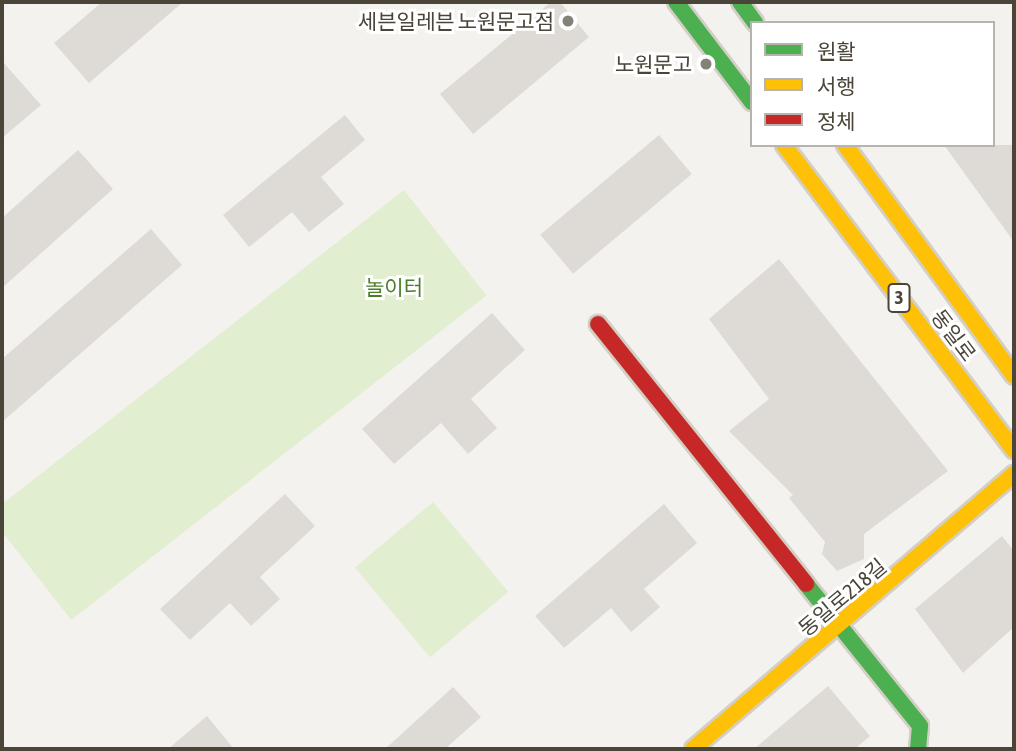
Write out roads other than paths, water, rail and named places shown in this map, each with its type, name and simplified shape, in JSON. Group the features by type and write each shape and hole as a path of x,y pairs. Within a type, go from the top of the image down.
{"street":[{"path":"676,2 750,99"},
{"path":"740,2 754,21"},
{"name":"동일로","path":"786,147 1014,450"},
{"name":"동일로","path":"846,147 1014,376"},
{"path":"598,324 920,726 918,749"},
{"name":"동일로218길","path":"693,749 840,627 1014,474"}],"place":[{"name":"세븐일레븐 노원문고점","path":"568,21"},
{"name":"노원문고","path":"706,64"}],"park label":[{"name":"놀이터","path":"394,287"}]}
